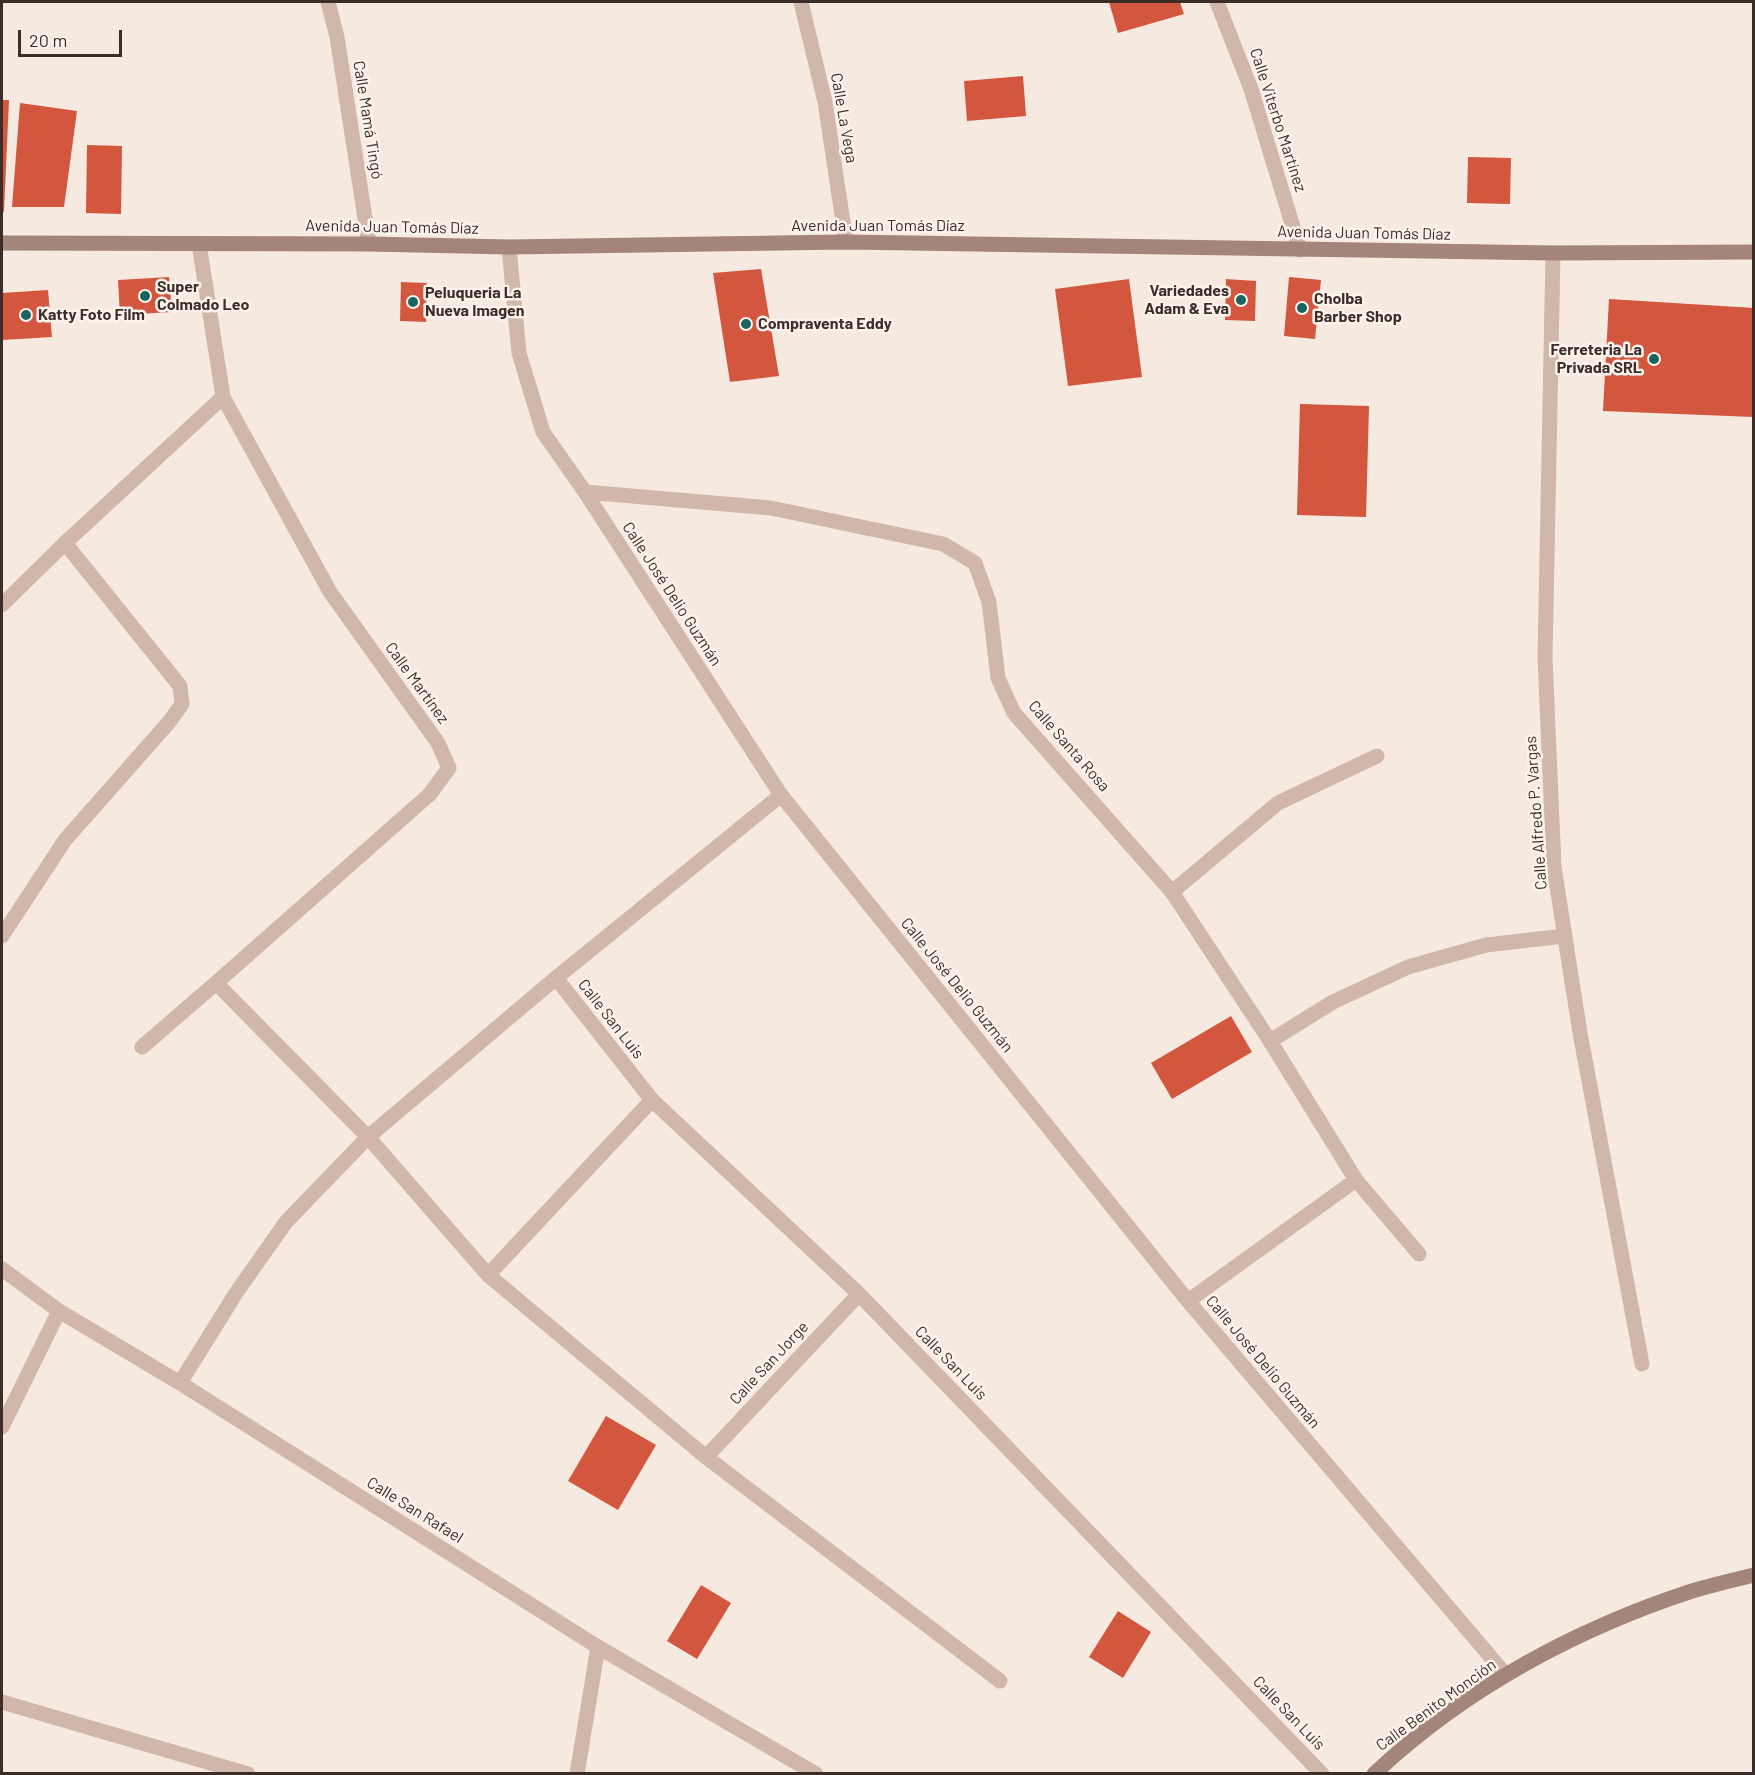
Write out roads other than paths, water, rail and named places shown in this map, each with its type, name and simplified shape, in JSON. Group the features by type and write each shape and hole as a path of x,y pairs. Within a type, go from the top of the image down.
{"street":[{"name":"Calle Mamá Tingó","path":"328,2 337,37 369,244"},
{"name":"Calle La Vega","path":"801,2 825,102 846,242"},
{"name":"Calle Viterbo Martínez","path":"1217,2 1251,89 1300,250"},
{"name":"Avenida Juan Tomás Díaz","path":"2,243 369,244 509,247 846,242 1553,253 1754,252"},
{"name":"Calle Martínez","path":"142,1047 429,794 448,768 438,743 330,592 223,397 199,244"},
{"name":"Calle José Delio Guzmán","path":"509,247 519,353 543,432 585,492 781,795 1188,1301 1506,1675"},
{"name":"Calle Alfredo P. Vargas","path":"1553,253 1545,658 1554,867 1580,1033 1642,1364"},
{"path":"2,605 65,543 223,397"},
{"name":"Calle Santa Rosa","path":"585,492 771,508 943,544 975,563 989,602 998,678 1014,713 1172,891 1270,1041 1356,1180 1419,1254"},
{"path":"2,936 65,840 170,721 182,704 180,687 65,543"},
{"path":"1172,891 1278,804 1377,756"},
{"path":"180,1383 236,1293 286,1222 368,1137 556,978 781,795"},
{"path":"1270,1041 1332,1002 1408,968 1486,945 1565,936"},
{"name":"Calle San Luis","path":"556,978 652,1100 859,1294 1322,1773"},
{"path":"216,984 368,1137 488,1275 706,1457 1000,1682"},
{"path":"488,1275 652,1100"},
{"path":"1188,1301 1356,1180"},
{"name":"Calle San Rafael","path":"2,1269 59,1311 180,1383 598,1647 816,1773"},
{"name":"Calle San Jorge","path":"706,1457 859,1294"},
{"path":"2,1427 59,1311"},
{"name":"Calle Benito Monción","path":"1374,1773 1423,1732 1506,1675 1566,1641 1694,1590 1754,1575"},
{"path":"577,1773 598,1647"},
{"path":"2,1702 248,1773"}],"place":[{"name":"Super Colmado Leo","path":"145,296"},
{"name":"Variedades Adam & Eva","path":"1241,300"},
{"name":"Peluqueria La Nueva Imagen","path":"413,302"},
{"name":"Cholba Barber Shop","path":"1302,308"},
{"name":"Katty Foto Film","path":"26,315"},
{"name":"Compraventa Eddy","path":"746,324"},
{"name":"Ferreteria La Privada SRL","path":"1654,359"}]}
